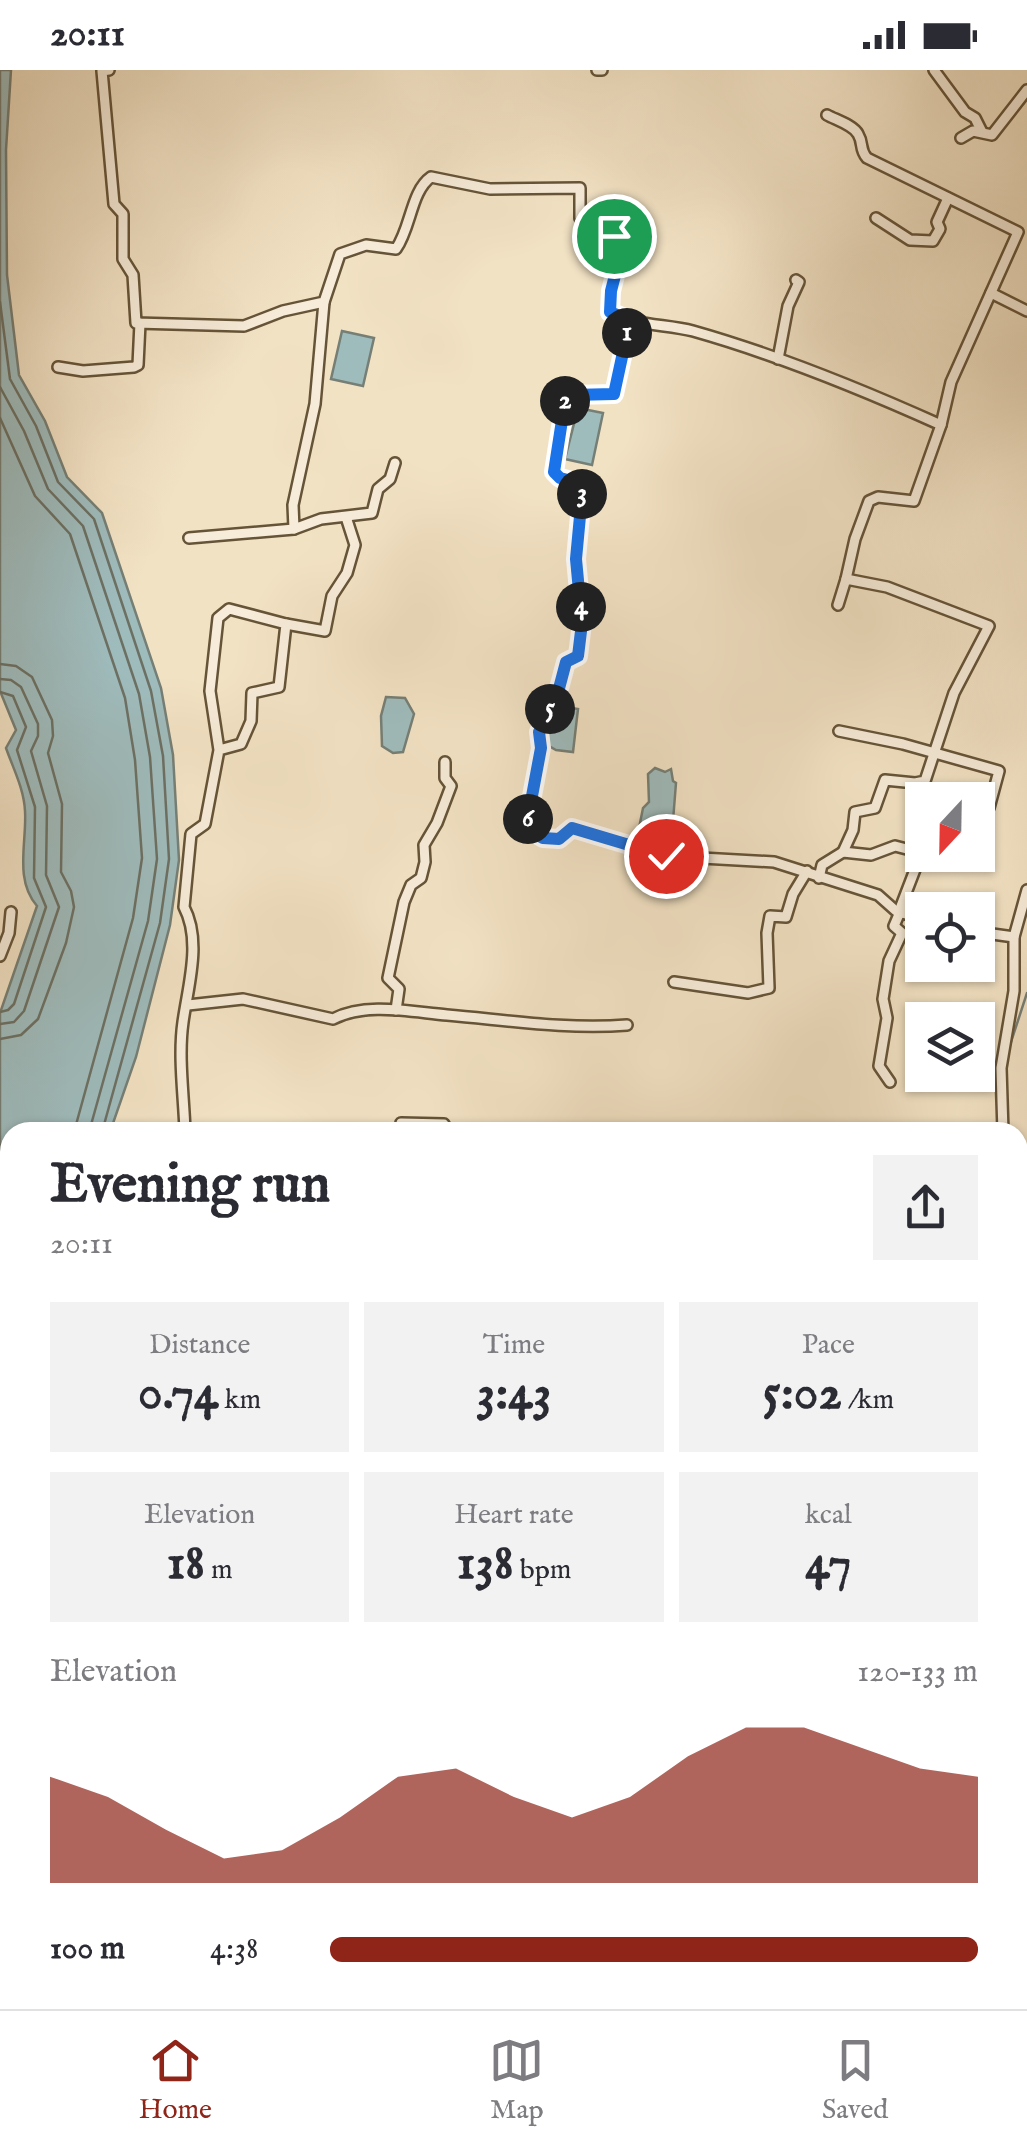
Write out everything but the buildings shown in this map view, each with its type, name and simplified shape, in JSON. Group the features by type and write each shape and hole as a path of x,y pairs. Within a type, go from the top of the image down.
{"street":[{"path":"109,70 102,71 114,204 124,214 123,260 134,275 136,323 244,326 324,302"},
{"path":"934,70 965,112 975,118 982,132"},
{"path":"962,138 969,132 992,136 1027,90"},
{"path":"827,115 853,128 867,158 1018,232 951,382 941,426 914,501 878,497 868,501 838,605"},
{"path":"294,529 293,504 315,404 324,302 340,254 366,244 396,249 404,238 422,182 431,176 490,189 580,188 580,218 614,236 622,248 610,312 630,320 692,331 778,360 880,398 941,426"},
{"path":"876,218 910,240 933,241 948,198"},
{"path":"778,360 788,306 799,282 796,280"},
{"path":"991,293 1027,310"},
{"path":"630,320 614,394 572,395 565,401 554,472 560,478 583,484 576,559 582,623 578,656 566,662 557,696 539,732 541,748 526,828 543,838 559,839 572,828 666,856 774,862 878,895 905,913"},
{"path":"58,367 82,371 138,365 140,323"},
{"path":"189,538 294,529 321,519 372,514 378,489 390,480 395,464"},
{"path":"186,1122 182,1023 188,1005 191,934 184,906 191,834 206,824 220,750 210,691 218,618 229,609 325,631 332,596 347,573 354,545 346,517"},
{"path":"843,852 858,809 874,808 885,780 915,784 925,781 954,693 989,626 886,587 846,579"},
{"path":"220,750 241,744 251,721 252,693 279,688 286,624"},
{"path":"839,731 999,771 995,786"},
{"path":"396,1010 400,989 388,978 394,945 404,902 411,886 421,878 424,846 438,823 451,786 445,762"},
{"path":"820,878 822,865 843,852 871,855 895,846 905,849"},
{"path":"674,982 748,993 769,988 770,916 786,917 793,894 808,871"},
{"path":"890,1082 878,1066 887,1018 883,998 889,961 902,933 894,926 915,872"},
{"path":"1003,1122 1001,1068 1014,991 1014,937 1027,890"},
{"path":"0,956 11,912"},
{"path":"995,934 1014,937"},
{"path":"188,1005 242,999 332,1019 347,1012 396,1010 550,1024 626,1025"}],"water":[{"path":"0,70 11,70 6,150 7,275 19,375 45,421 67,477 102,513 161,688 173,755 179,860 170,925 136,1057 113,1122 0,1122 0,1013 37,906 24,873 23,795 6,748 16,730 0,691"},
{"path":"342,331 374,338 363,386 331,379"},
{"path":"578,408 603,413 592,465 565,459"},
{"path":"386,697 405,698 414,714 403,752 393,753 382,746 381,716"},
{"path":"554,705 578,709 573,752 556,750 542,742 542,734 550,733"},
{"path":"655,768 665,772 671,769 676,783 671,846 659,848 636,843 643,808 649,802 648,774"}],"waterway":[{"path":"1009,1048 1027,993"}],"route":[{"path":"614,236 622,248 610,312 630,320 614,394 572,395 565,401 554,472 560,478 583,484 576,559 582,623 578,656 566,662 564,679 539,732 541,748 526,828 543,838 559,839 572,828 666,856"}]}
